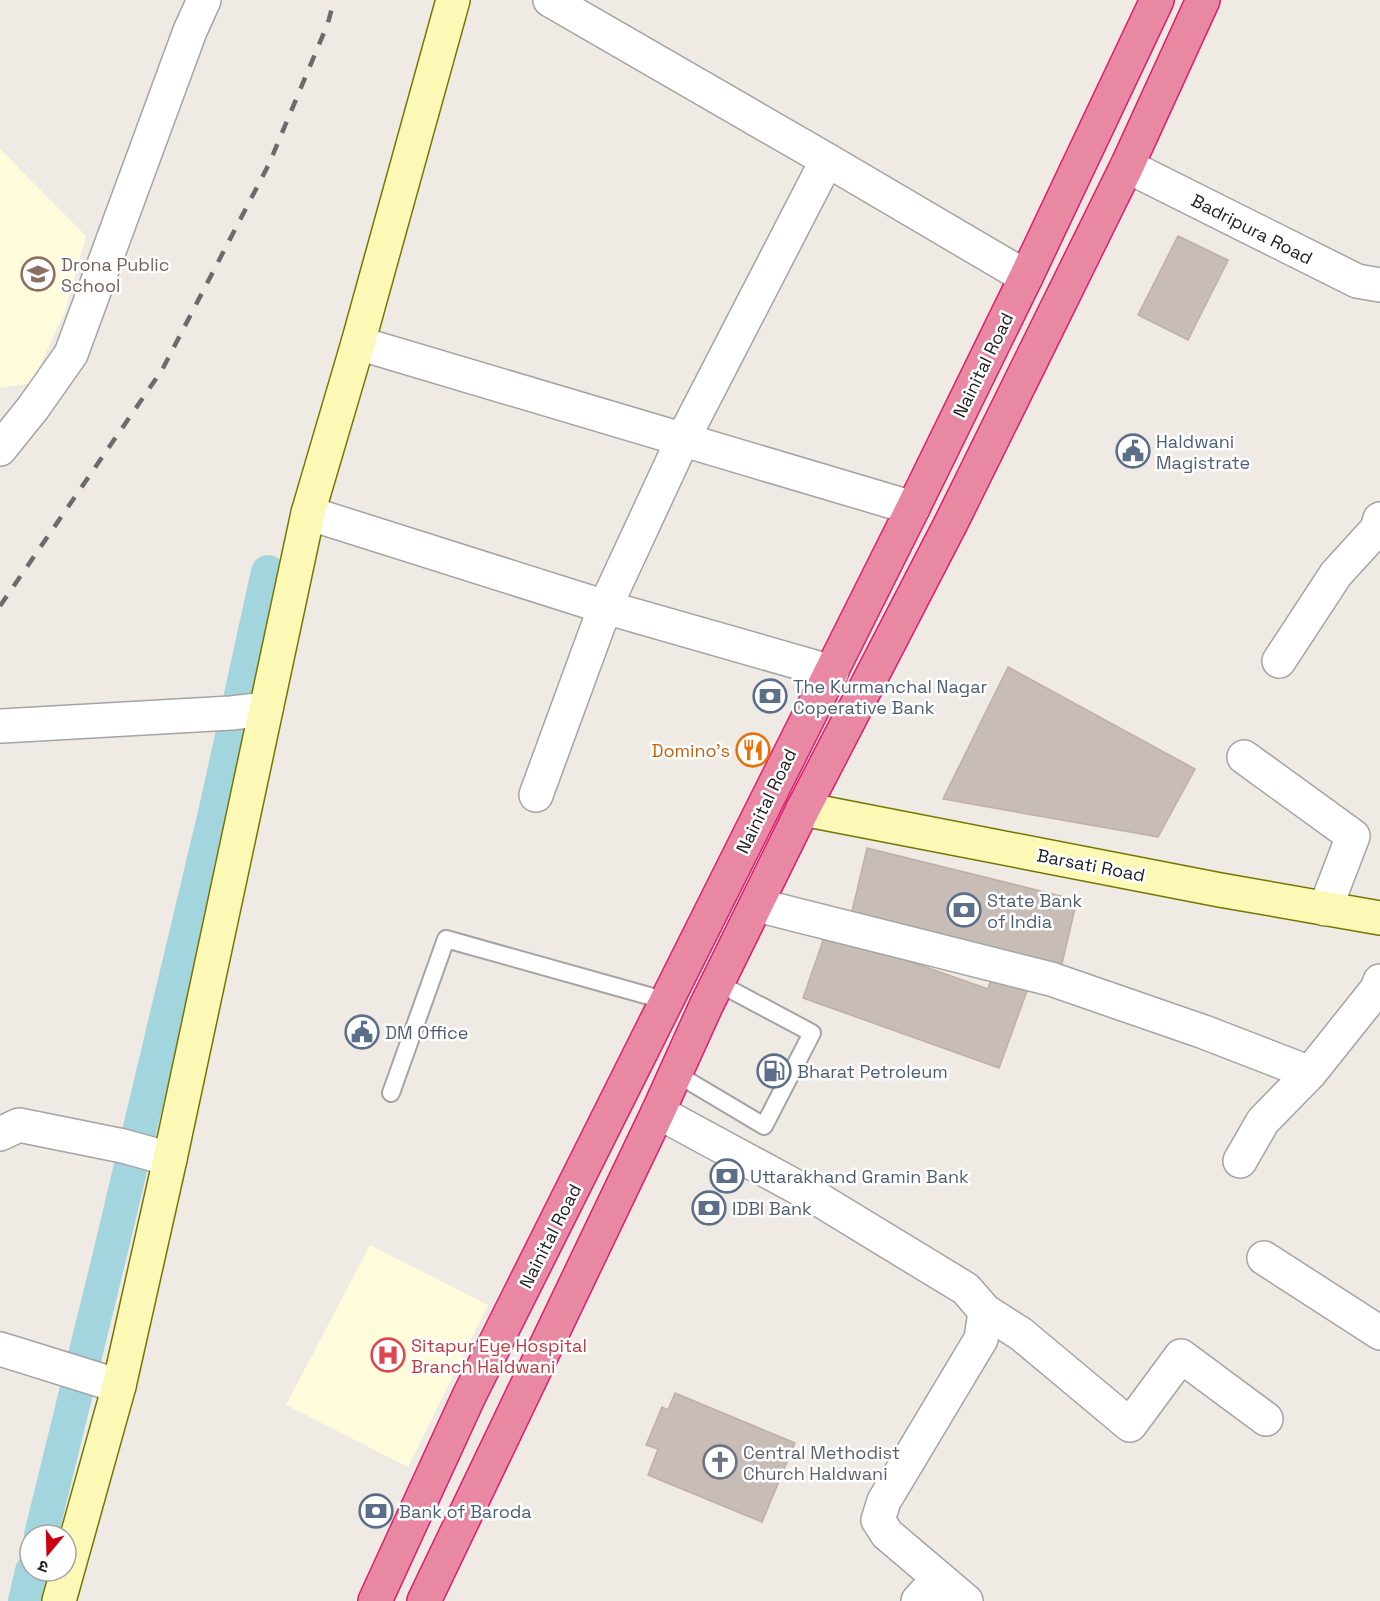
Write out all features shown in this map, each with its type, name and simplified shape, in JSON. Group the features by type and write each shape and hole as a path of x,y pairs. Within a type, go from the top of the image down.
{"highway":[{"name":"Nainital Road","path":"375,1601 469,1396 913,508 1026,277 1157,0"},
{"name":"Nainital Road","path":"424,1601 718,983 803,809 952,521 1127,166 1203,0"},
{"path":"1088,145 1127,166"},
{"path":"913,508 952,521"}],"street":[{"path":"0,449 33,408 71,354 190,31 204,0"},
{"path":"59,1601 109,1383 145,1152 266,709 308,513 358,343 453,0"},
{"path":"550,0 1026,277"},
{"path":"536,795 605,607 683,439 827,160"},
{"name":"Badripura Road","path":"1127,166 1357,281 1380,285"},
{"path":"358,343 913,508"},
{"path":"0,412 33,408"},
{"path":"308,513 605,607 832,672"},
{"path":"1279,661 1336,573 1377,529 1380,519"},
{"path":"2,726 266,709"},
{"path":"1244,757 1353,836 1325,909"},
{"name":"Barsati Road","path":"803,809 1220,890 1380,918"},
{"path":"757,905 1051,978 1204,1032 1310,1073"},
{"path":"1240,1161 1263,1121 1310,1073 1377,988 1380,981"},
{"path":"658,1112 816,1197 966,1289 985,1311 1022,1334 1130,1425 1181,1356 1266,1419"},
{"path":"0,1134 19,1125 145,1152"},
{"path":"1264,1258 1380,1333"},
{"path":"966,1601 929,1590 878,1520 884,1501 981,1339 985,1311"},
{"path":"0,1349 109,1383"}],"lane":[{"path":"391,1092 446,939 667,1001"},
{"path":"675,1073 764,1126 812,1033 718,983"}],"shaded area":[{"name":"Drona Public School","path":"0,149 86,236 65,311 32,383 0,388"},
{"name":"Sitapur Eye Hospital Branch Haldwani","path":"370,1245 488,1305 408,1467 286,1405"}],"building":[{"path":"1178,236 1228,260 1188,340 1138,315"},
{"path":"1008,667 1195,769 1158,837 943,799"},
{"name":"State Bank of India","path":"867,848 1077,900 1060,972 850,920"},
{"path":"826,932 988,989 991,979 1027,991 999,1068 803,998"},
{"name":"Central Methodist Church Haldwani","path":"675,1393 795,1443 762,1522 648,1475 658,1449 646,1445 662,1407 668,1410"}],"waterway":[{"path":"44,1523 216,809 268,572"},
{"path":"25,1601 29,1583"}],"railway":[{"path":"0,606 162,370 269,164 328,23 334,0"}],"place":[{"name":"Drona Public School","path":"38,274"},
{"name":"Haldwani Magistrate","path":"1133,451"},
{"name":"The Kurmanchal Nagar Coperative Bank","path":"770,696"},
{"name":"Domino's","path":"753,750"},
{"name":"State Bank of India","path":"964,910"},
{"name":"DM Office","path":"362,1032"},
{"name":"Bharat Petroleum","path":"774,1071"},
{"name":"Uttarakhand Gramin Bank","path":"727,1176"},
{"name":"IDBI Bank","path":"709,1208"},
{"name":"Sitapur Eye Hospital Branch Haldwani","path":"388,1355"},
{"name":"Central Methodist Church Haldwani","path":"720,1462"},
{"name":"Bank of Baroda","path":"376,1511"}]}
